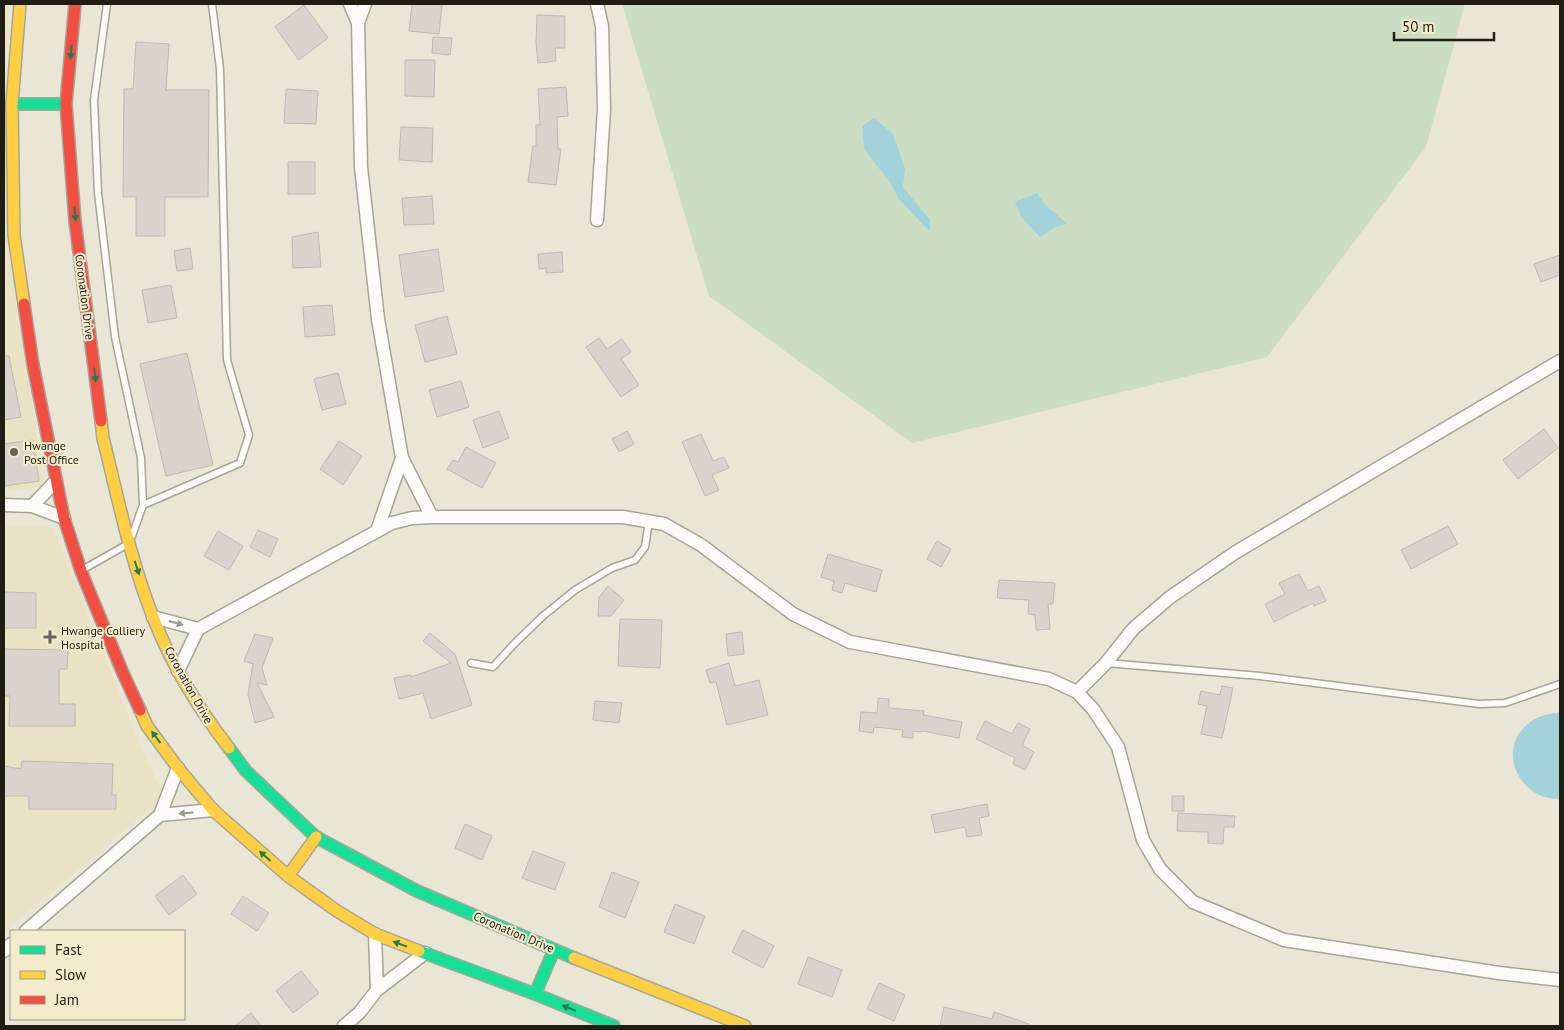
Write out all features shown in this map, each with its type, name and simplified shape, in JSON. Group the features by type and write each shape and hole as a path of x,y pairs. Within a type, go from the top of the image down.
{"street":[{"path":"20,4 12,104 14,235 33,365 64,518 81,571 122,671 148,726 178,768 213,810 288,876 337,911 375,934 614,1026"},
{"name":"Coronation Drive","path":"75,4 66,104 75,221 102,438 129,544 153,617 178,671 217,733 246,771 316,837 417,891 554,950 745,1026"},
{"path":"350,4 358,23"},
{"path":"365,4 358,23 361,167 378,319 402,458 432,516"},
{"path":"596,220 604,109 602,26 597,4"},
{"path":"12,104 66,104"},
{"path":"1077,692 1106,663 1133,629 1169,598 1236,552 1560,361"},
{"path":"376,531 402,458"},
{"path":"32,506 56,481"},
{"path":"4,505 32,506 64,518"},
{"path":"178,671 198,629 392,523 432,516 623,516 664,524 701,545 793,614 850,642 1049,679 1077,692 1093,709 1118,747 1143,840 1160,869 1194,902 1284,940 1499,973 1560,980"},
{"path":"153,617 198,629"},
{"path":"27,930 160,815 178,768"},
{"path":"160,815 213,810"},
{"path":"288,876 316,837"},
{"path":"375,934 377,990"},
{"path":"535,994 554,950"},
{"path":"344,1026 359,1013 377,990 425,953"}],"lane":[{"path":"81,571 129,544 143,505 141,458 115,337 98,193 94,100 107,4"},
{"path":"143,505 240,463 249,435 227,360 220,69 212,4"},
{"path":"472,663 493,667 543,616 575,590 612,568 635,560 645,547 649,521"},
{"path":"1106,663 1260,676 1479,704 1506,702 1560,684"}],"shaded area":[{"path":"4,4 9,4 4,119"},
{"path":"4,119 15,299 45,487 4,490"},
{"name":"Hwange Colliery Hospital","path":"4,526 53,527 141,747 164,797 4,932"}],"green space":[{"path":"622,4 1465,4 1426,147 1267,357 912,443 709,296"}],"water":[{"path":"874,118 893,134 905,169 903,187 930,220 930,232 898,198 890,182 864,148 862,126"},
{"path":"1037,193 1044,203 1067,224 1055,227 1040,237 1022,218 1015,202"},
{"path":"1560,713 1560,799 1546,797 1533,791 1523,782 1516,771 1513,759 1514,746 1519,734 1534,719"}],"building":[{"path":"412,4 442,4 439,34 409,31"},
{"path":"304,5 328,38 299,60 275,27"},
{"path":"537,15 565,16 565,48 555,48 556,61 538,63 536,43"},
{"path":"433,37 452,38 450,55 432,53"},
{"path":"136,42 169,44 166,90 209,90 208,197 165,197 165,236 136,236 136,197 123,197 124,89 133,89"},
{"path":"405,60 435,60 434,97 405,96"},
{"path":"566,87 568,116 557,117 558,149 561,149 556,185 528,182 533,146 536,146 536,125 540,125 538,89"},
{"path":"286,89 318,91 316,124 284,123"},
{"path":"401,127 433,128 432,162 399,160"},
{"path":"288,162 315,162 315,194 288,194"},
{"path":"432,196 434,224 404,225 402,198"},
{"path":"318,232 321,267 293,268 292,237"},
{"path":"190,248 193,269 177,271 174,251"},
{"path":"438,249 444,291 405,297 399,255"},
{"path":"562,252 563,272 546,273 546,268 539,269 538,254"},
{"path":"1560,255 1560,275 1541,282 1534,264"},
{"path":"171,285 177,318 148,323 142,290"},
{"path":"332,305 335,335 305,337 303,307"},
{"path":"447,316 457,354 425,362 415,325"},
{"path":"599,338 607,349 622,339 631,352 621,359 639,385 621,397 586,347"},
{"path":"187,353 213,465 166,476 140,364"},
{"path":"4,356 9,356 21,417 4,420"},
{"path":"338,373 346,404 322,410 314,379"},
{"path":"461,381 469,407 437,417 429,390"},
{"path":"499,411 509,438 483,448 473,420"},
{"path":"1544,429 1558,448 1518,479 1503,460"},
{"path":"627,431 634,444 619,452 612,439"},
{"path":"701,434 713,461 724,457 729,468 712,475 719,490 705,496 682,442"},
{"path":"33,440 39,481 5,486 4,444"},
{"path":"339,441 362,456 343,485 320,469"},
{"path":"466,447 496,463 482,488 447,469 453,460 458,462"},
{"path":"1448,526 1458,544 1411,569 1401,550"},
{"path":"258,530 278,539 270,557 250,547"},
{"path":"218,531 243,546 229,570 204,556"},
{"path":"937,541 951,549 941,567 927,559"},
{"path":"828,554 882,570 876,592 845,583 842,593 832,590 834,581 821,577"},
{"path":"1299,574 1308,591 1319,586 1326,601 1314,606 1313,603 1274,622 1265,604 1285,594 1279,583"},
{"path":"999,580 1055,583 1053,604 1048,604 1050,629 1036,630 1035,615 1028,614 1029,600 997,598"},
{"path":"608,586 624,600 611,616 598,616 599,597"},
{"path":"4,592 36,593 36,628 4,628"},
{"path":"620,619 662,620 660,668 618,666"},
{"path":"742,632 744,654 728,656 726,634"},
{"path":"430,633 455,654 472,705 431,719 423,693 399,699 394,678 411,675 411,677 451,663 423,641"},
{"path":"255,634 273,638 262,668 267,685 257,683 274,717 255,723 248,694 253,664 244,661"},
{"path":"4,649 68,650 67,669 59,669 59,704 75,704 75,726 9,726 10,696 4,696"},
{"path":"729,663 735,686 759,680 768,715 727,725 716,682 710,683 706,670"},
{"path":"1222,686 1233,688 1222,738 1201,734 1207,706 1198,704 1201,691 1220,695"},
{"path":"878,698 889,699 889,708 924,711 923,715 962,722 959,738 922,731 913,731 913,738 902,737 903,730 874,727 873,733 859,731 861,712 877,713"},
{"path":"595,701 622,703 619,723 593,720"},
{"path":"985,721 1012,734 1018,723 1030,729 1022,745 1034,752 1025,770 1013,764 1015,758 976,739"},
{"path":"22,761 113,764 112,795 116,795 116,809 29,809 29,796 4,796 4,766 21,769"},
{"path":"1172,796 1184,796 1184,811 1172,811"},
{"path":"987,804 989,816 979,818 982,835 967,837 965,827 935,833 931,815"},
{"path":"1178,813 1235,816 1234,827 1224,827 1223,844 1208,843 1208,832 1177,831"},
{"path":"465,824 492,836 482,860 455,848"},
{"path":"533,851 565,863 555,890 522,878"},
{"path":"612,872 639,882 625,918 599,907"},
{"path":"183,875 197,894 169,915 155,896"},
{"path":"243,896 269,913 257,931 231,914"},
{"path":"675,904 705,916 694,944 664,932"},
{"path":"743,930 774,946 763,968 732,952"},
{"path":"808,957 842,970 832,997 798,984"},
{"path":"301,971 319,993 293,1013 276,991"},
{"path":"879,983 905,995 894,1021 867,1009"},
{"path":"944,1007 992,1019 994,1012 1029,1024 1029,1026 940,1026"},
{"path":"251,1013 261,1026 235,1026"}],"traffic: fast":[{"path":"12,104 66,104"},
{"path":"229,748 246,771 316,837 417,891 574,958"},
{"path":"535,994 554,950"},
{"path":"419,951 535,994 614,1026"}],"traffic: slow":[{"path":"20,4 12,104 14,235 24,304"},
{"path":"101,421 103,438 125,528 153,617 168,652 186,685 229,748"},
{"path":"140,710 147,726 178,768 213,810 288,876 337,911 375,934 419,951"},
{"path":"288,876 316,837"},
{"path":"574,958 745,1026"}],"traffic: jam":[{"path":"75,4 66,104 75,221 101,421"},
{"path":"24,304 33,365 64,518 81,571 140,710"}],"place":[{"name":"Hwange Post Office","path":"14,452"},
{"name":"Hwange Colliery Hospital","path":"50,637"}]}
